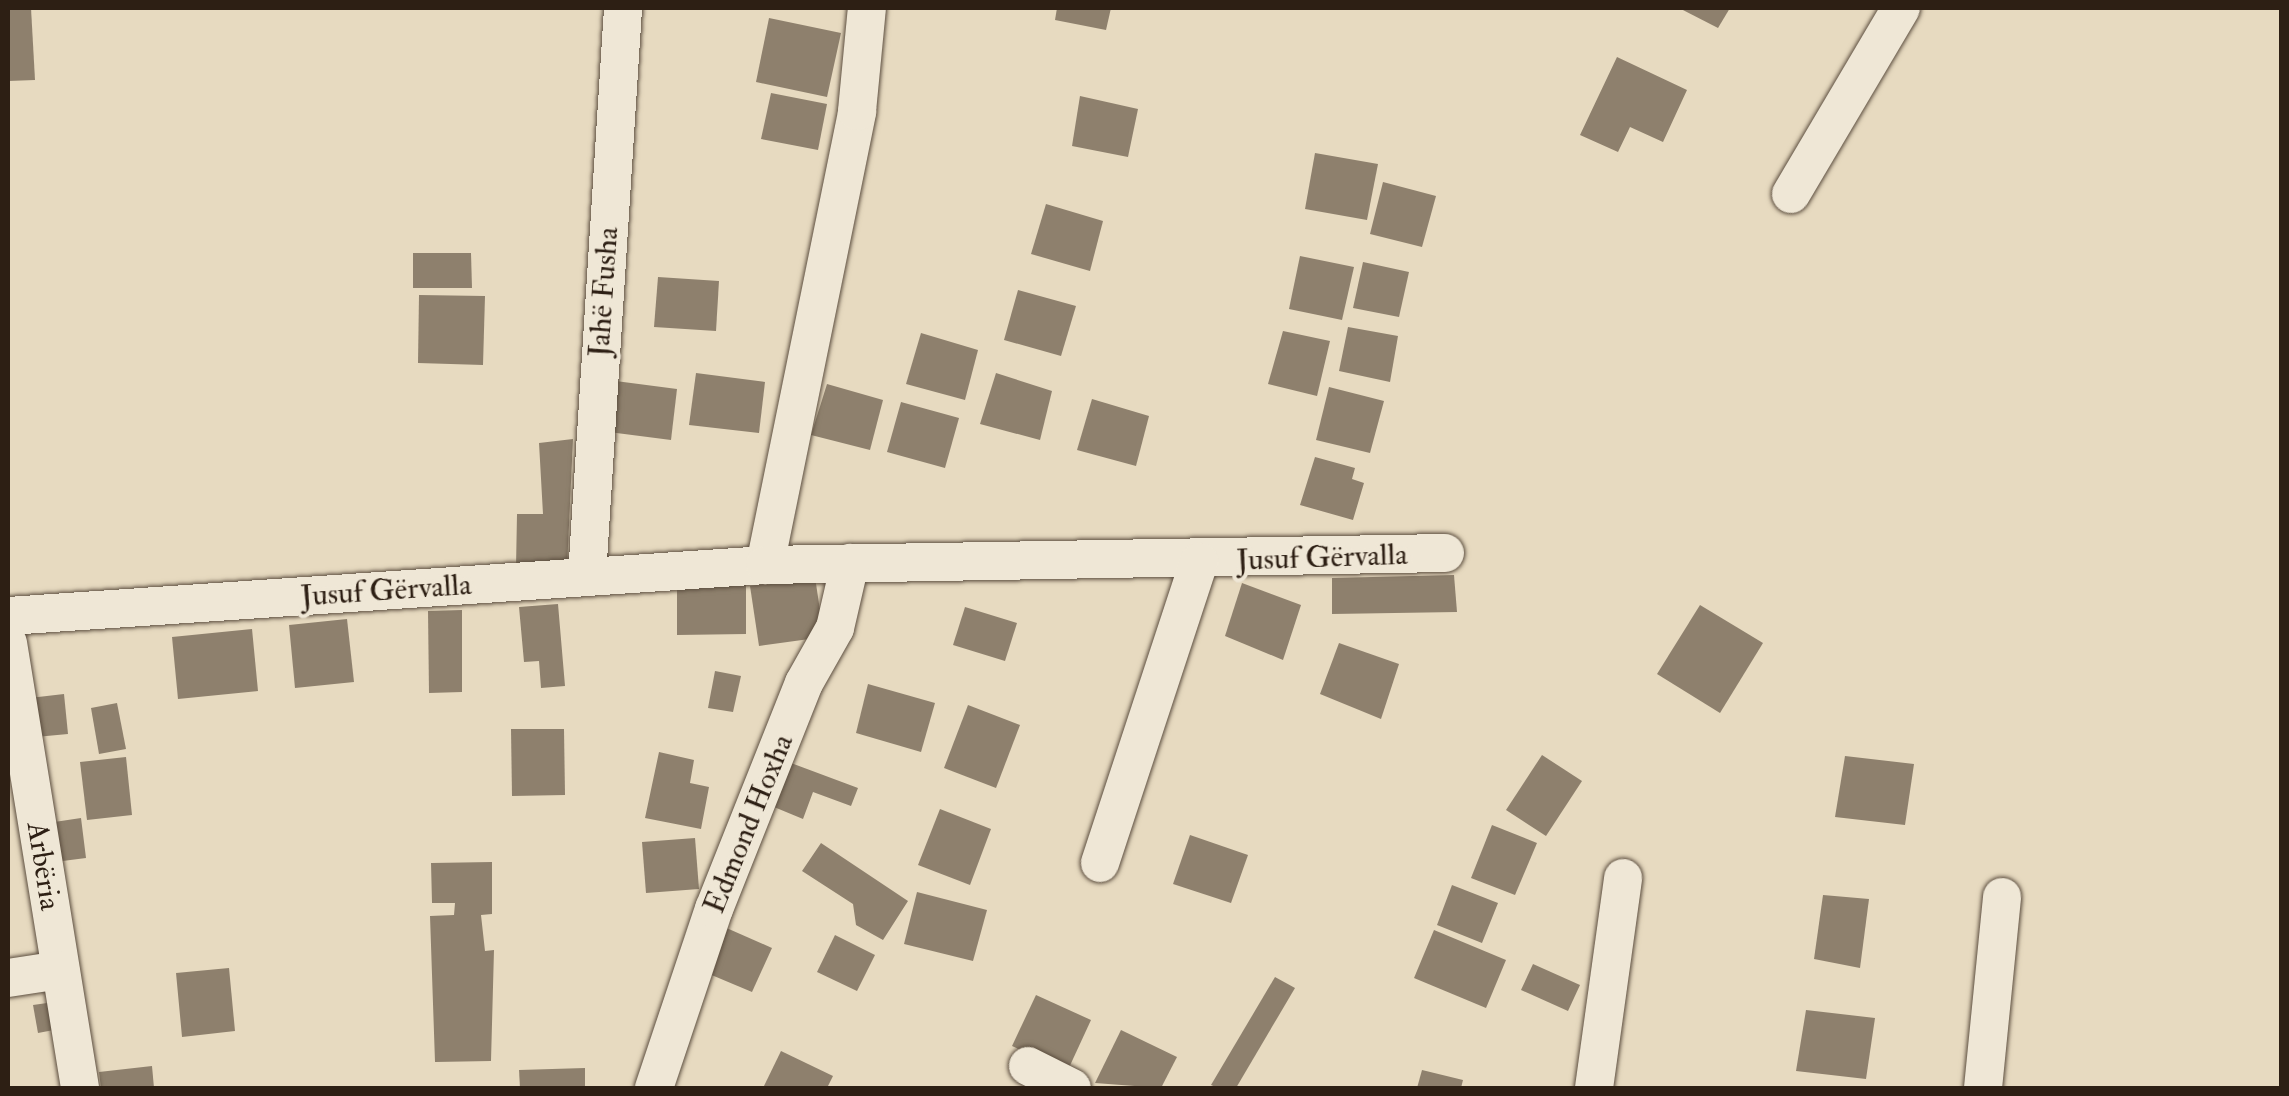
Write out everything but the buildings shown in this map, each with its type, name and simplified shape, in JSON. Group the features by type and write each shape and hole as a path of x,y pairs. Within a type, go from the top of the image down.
{"street":[{"name":"Jahë Fusha","path":"587,576 623,8"},
{"path":"765,565 857,110 867,8"},
{"path":"1791,194 1897,9"},
{"name":"Jusuf Gërvalla","path":"8,616 765,565 1199,562 1445,554"},
{"name":"Jusuf Gërvalla","path":"1100,863 1199,562"},
{"name":"Edmond Hoxha","path":"654,1088 714,909 804,682 835,628 850,563"},
{"name":"Arbëria","path":"8,644 80,1088"},
{"path":"1594,1088 1623,878"},
{"path":"1983,1088 2002,897"},
{"path":"8,978 60,970"},
{"path":"1028,1066 1072,1088"}]}
